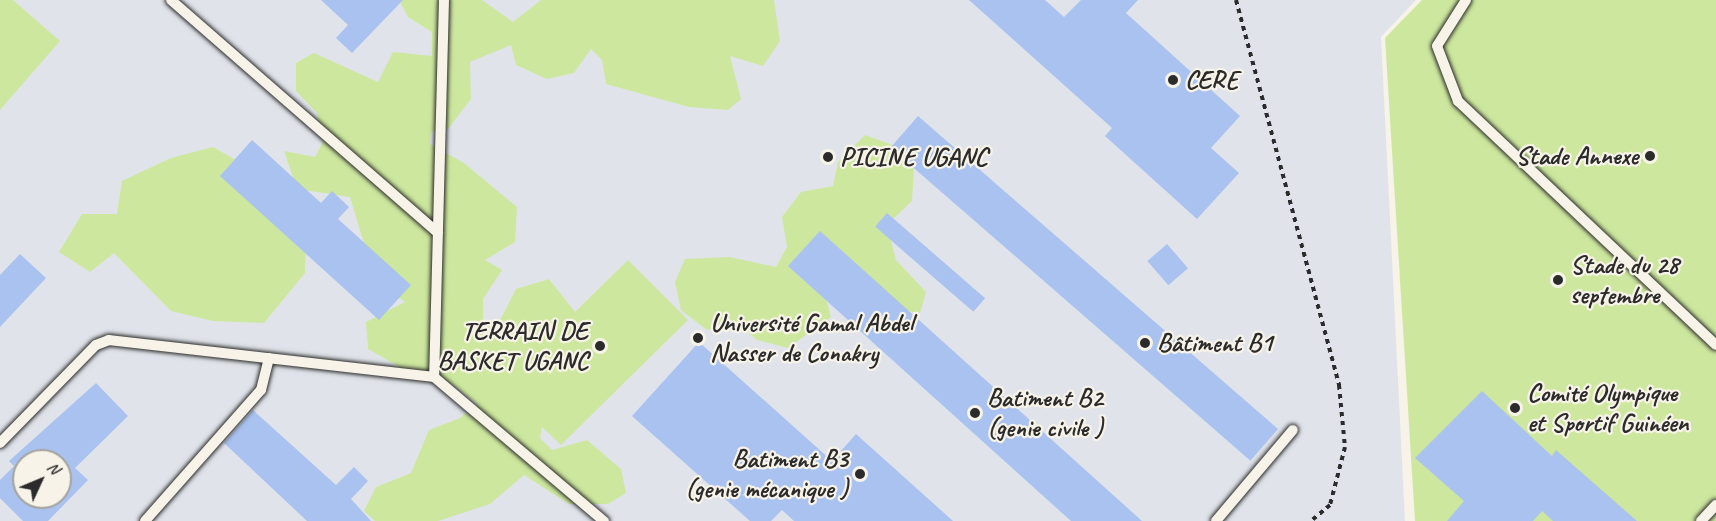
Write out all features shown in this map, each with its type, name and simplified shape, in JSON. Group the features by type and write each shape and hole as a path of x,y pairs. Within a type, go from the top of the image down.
{"lane":[{"path":"171,0 438,233"},
{"path":"434,377 444,0"},
{"path":"1466,0 1437,46 1458,101 1716,345"},
{"path":"0,443 96,345 109,340 434,377 604,521"},
{"path":"145,521 261,390 269,358"},
{"path":"1216,521 1293,430"},
{"path":"1701,521 1716,505"}],"path":[{"path":"1236,0 1339,385 1344,447 1330,505 1311,521"}],"shaded area":[{"name":"Université Gamal Abdel Nasser de Conakry","path":"0,0 1416,0 1381,37 1405,521 0,521"}],"green space":[{"path":"0,0 13,0 60,41 0,110"},
{"path":"399,0 482,0 513,22 541,0 774,0 780,41 763,66 730,56 741,99 728,110 689,107 606,84 602,60 591,49 574,73 547,79 516,65 511,45 470,62 471,99 448,129 431,132 430,144 464,163 517,207 515,242 485,260 502,270 483,299 483,320 499,322 516,289 549,279 575,312 628,260 688,320 561,445 542,427 540,438 552,450 587,440 621,469 626,493 608,504 569,504 524,475 490,504 438,521 375,521 364,511 376,487 411,473 429,430 460,418 477,404 452,384 414,375 368,349 366,322 405,302 375,280 350,197 297,189 284,151 315,157 323,142 317,113 296,91 296,63 314,53 378,82 393,52 432,56 432,32 408,17"},
{"name":"Stade du 28 septembre","path":"1422,0 1716,0 1716,521 1415,521 1385,38"},
{"path":"865,135 915,153 912,201 887,225 896,260 926,292 920,313 876,306 815,260 831,317 788,348 757,340 737,323 707,330 681,310 675,282 685,259 729,257 776,267 787,247 782,217 801,192 833,186 838,162"},
{"path":"213,147 261,174 306,228 305,273 264,323 213,321 171,311 114,253 90,272 59,252 82,214 117,214 122,181 171,158"}],"building":[{"path":"321,0 403,0 352,53 336,38 348,25"},
{"path":"969,0 1045,0 1064,17 1081,0 1138,0 1126,13 1240,116 1211,148 1239,173 1197,219 1105,136 1112,128"},
{"name":"Bâtiment B1","path":"918,116 1278,429 1250,461 890,148"},
{"path":"252,140 321,203 332,191 349,207 338,219 411,285 379,320 220,176"},
{"path":"887,213 985,298 973,312 875,227"},
{"name":"Batiment B2 (genie civile )","path":"820,231 1142,521 1071,521 788,266"},
{"path":"1167,244 1188,268 1168,285 1147,261"},
{"path":"20,254 46,278 0,327 0,275"},
{"path":"699,342 832,461 856,434 953,521 794,521 782,510 771,521 750,521 632,416"},
{"path":"96,383 128,416 75,468 88,480 72,496 72,449 22,449"},
{"path":"1482,391 1552,456 1556,450 1637,521 1553,521 1542,511 1533,521 1447,521 1464,501 1415,458"},
{"path":"253,410 336,485 354,467 368,481 351,499 371,521 307,521 224,443"},
{"path":"12,468 12,509 60,509 48,521 23,521 0,498 0,480"}],"place":[{"name":"CERE","path":"1173,80"},
{"name":"Stade Annexe","path":"1650,156"},
{"name":"PICINE UGANC","path":"828,157"},
{"name":"Stade du 28 septembre","path":"1558,280"},
{"name":"Université Gamal Abdel Nasser de Conakry","path":"698,338"},
{"name":"Bâtiment B1","path":"1145,343"},
{"name":"TERRAIN DE BASKET UGANC","path":"600,346"},
{"name":"Comité Olympique et Sportif Guinéen","path":"1515,408"},
{"name":"Batiment B2 (genie civile )","path":"975,413"},
{"name":"Batiment B3 (genie mécanique )","path":"860,474"}]}
